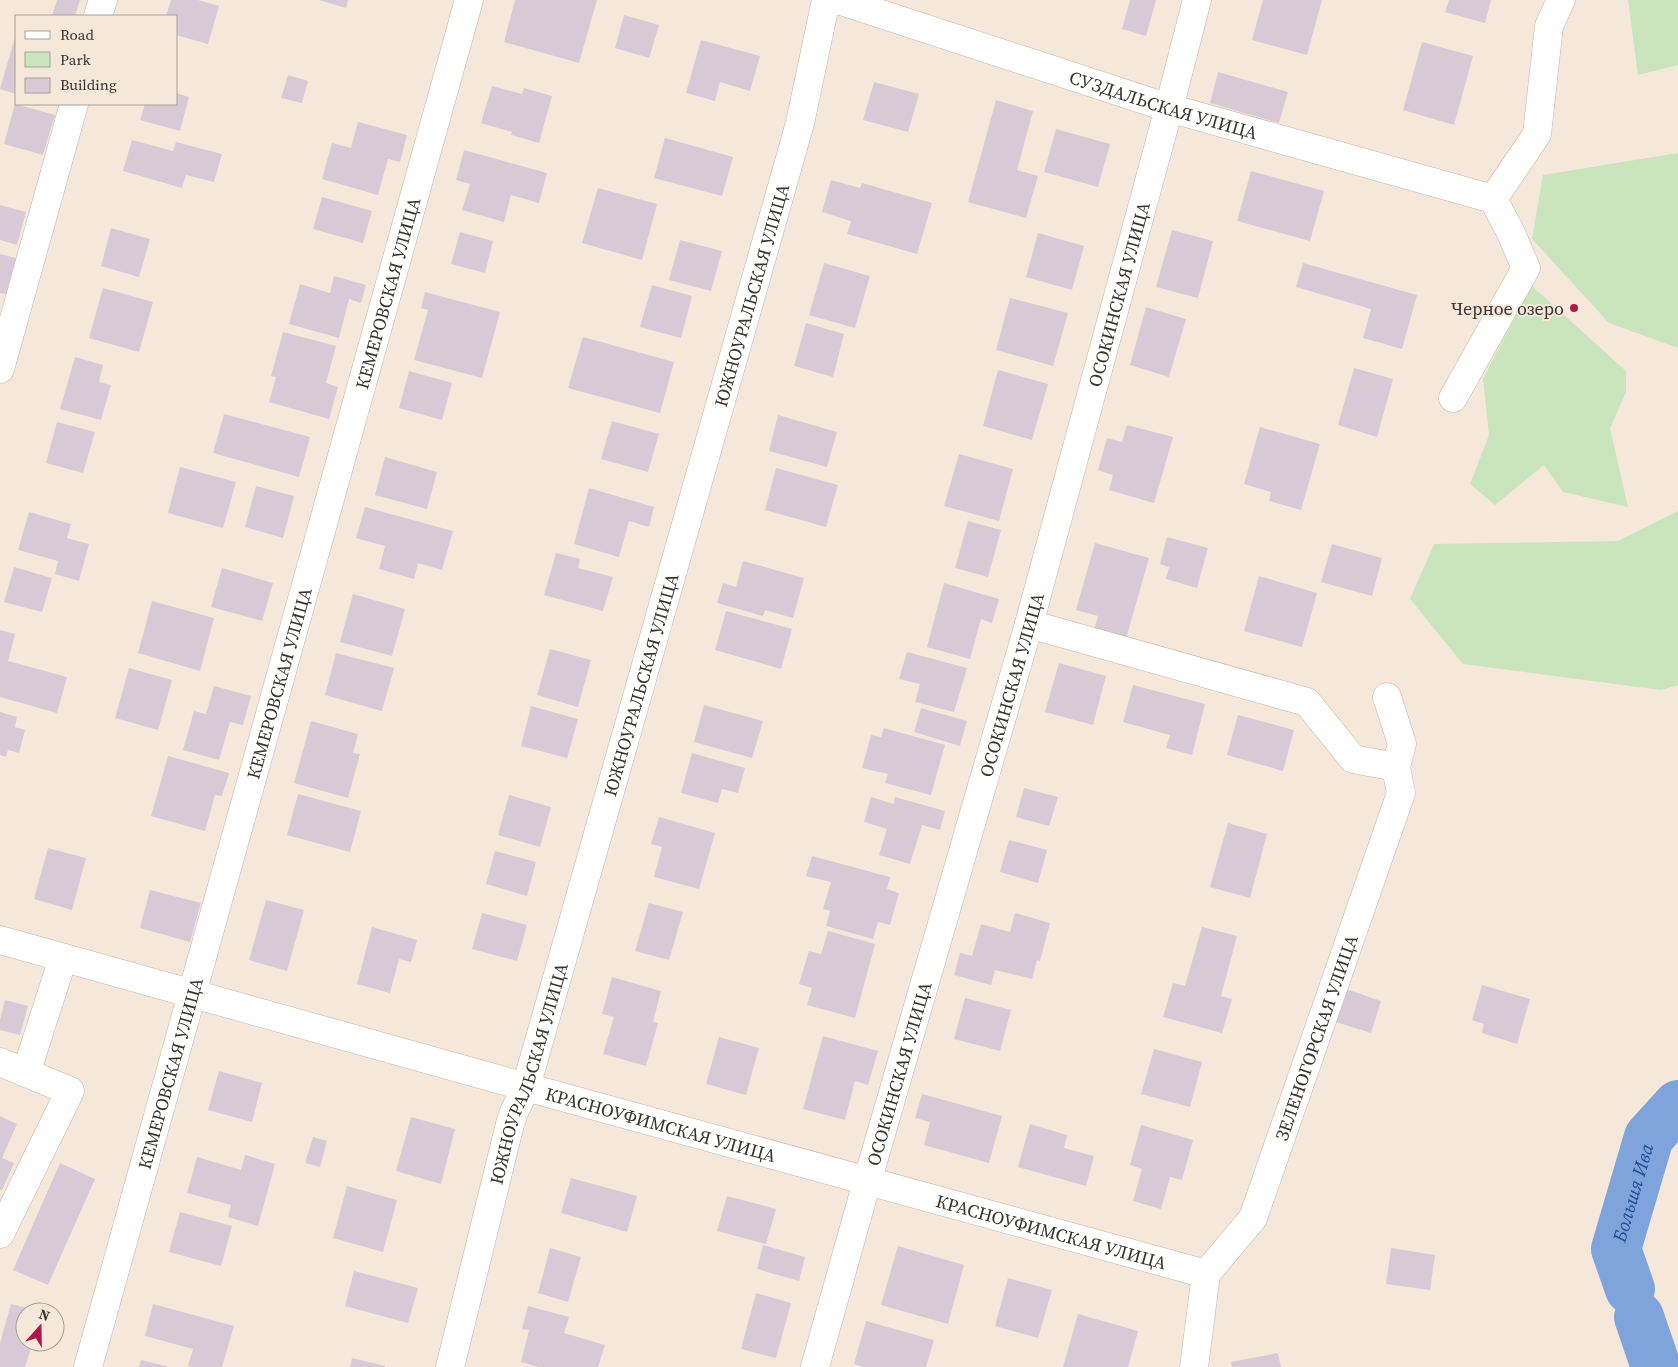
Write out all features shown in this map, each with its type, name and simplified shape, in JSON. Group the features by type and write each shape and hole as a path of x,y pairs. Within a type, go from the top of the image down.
{"street":[{"path":"98,15 103,0"},
{"name":"КЕМЕРОВСКАЯ УЛИЦА","path":"88,1367 469,0"},
{"name":"ЮЖНОУРАЛЬСКАЯ УЛИЦА","path":"450,1367 505,1142 514,1112 526,1087 800,123 826,0"},
{"name":"СУЗДАЛЬСКАЯ УЛИЦА","path":"838,0 1169,108 1493,199"},
{"name":"ОСОКИНСКАЯ УЛИЦА","path":"816,1367 868,1180 1029,624 1197,0"},
{"path":"1453,398 1526,268 1510,231 1493,199 1537,134 1549,26 1560,0"},
{"path":"0,369 74,105"},
{"path":"1029,624 1307,702 1353,759 1396,767"},
{"name":"ЗЕЛЕНОГОРСКАЯ УЛИЦА","path":"1206,1274 1253,1218 1401,793 1396,767 1402,744 1387,697"},
{"name":"КРАСНОУФИМСКАЯ УЛИЦА","path":"0,940 1206,1274"},
{"path":"26,1073 63,958"},
{"path":"0,1062 70,1091 0,1234"},
{"path":"1194,1367 1206,1274"}],"green space":[{"path":"1628,0 1678,0 1678,65 1638,75"},
{"path":"1678,153 1678,348 1609,323 1532,239 1543,175"},
{"path":"1531,285 1626,371 1626,392 1610,428 1628,507 1563,492 1544,465 1495,505 1470,484 1489,435 1483,379"},
{"path":"1678,511 1678,685 1661,690 1463,664 1410,599 1434,544 1618,541"}],"building":[{"path":"57,0 80,0 75,15 52,15"},
{"path":"171,0 198,0 219,6 208,44 178,36 178,15 166,15"},
{"path":"319,0 348,0 346,8"},
{"path":"515,0 597,0 579,63 504,42"},
{"path":"1130,0 1156,0 1146,36 1122,29"},
{"path":"1263,0 1322,0 1307,55 1252,40"},
{"path":"1449,0 1491,0 1485,23 1445,12"},
{"path":"624,15 659,25 649,58 615,48"},
{"path":"15,37 15,94 0,89"},
{"path":"701,40 760,56 750,91 720,82 715,101 686,93"},
{"path":"1422,42 1473,56 1454,125 1403,110"},
{"path":"1218,72 1288,92 1279,123 1210,103"},
{"path":"288,75 308,81 302,103 281,98"},
{"path":"874,82 919,94 908,132 863,120"},
{"path":"492,86 522,94 524,88 552,96 539,143 511,135 512,132 481,123"},
{"path":"178,94 189,97 180,131 140,120 145,105 178,105"},
{"path":"996,100 1033,111 1017,170 1038,176 1026,218 968,202"},
{"path":"15,104 55,115 43,155 4,144"},
{"path":"358,122 407,135 400,162 388,159 378,195 322,179 332,143 351,148"},
{"path":"1056,129 1110,144 1098,187 1044,172"},
{"path":"665,138 733,157 722,196 654,178"},
{"path":"132,140 173,151 176,142 222,154 214,182 186,175 182,188 123,171"},
{"path":"464,150 547,173 539,203 511,195 504,222 462,210 470,184 456,180"},
{"path":"1251,171 1324,191 1310,241 1237,221"},
{"path":"831,180 860,188 862,183 932,203 917,254 847,234 851,221 822,212"},
{"path":"598,188 657,204 642,260 582,243"},
{"path":"322,197 372,211 363,243 313,229"},
{"path":"0,205 26,212 17,245 0,240"},
{"path":"111,228 150,239 139,277 101,266"},
{"path":"1172,230 1213,241 1198,298 1156,287"},
{"path":"460,232 493,241 485,273 451,264"},
{"path":"1038,233 1084,246 1072,290 1026,277"},
{"path":"680,240 722,251 711,291 669,280"},
{"path":"0,254 16,258 6,294 0,293"},
{"path":"824,263 870,276 855,328 809,315"},
{"path":"1303,263 1417,295 1402,349 1363,338 1371,309 1296,287"},
{"path":"334,276 366,285 361,303 349,299 339,338 289,324 300,284 330,293"},
{"path":"652,285 692,296 681,338 640,327"},
{"path":"103,288 153,302 139,352 89,338"},
{"path":"425,292 500,312 482,378 414,360 428,310 421,308"},
{"path":"1010,298 1068,313 1053,366 996,350"},
{"path":"1146,307 1186,319 1169,377 1130,365"},
{"path":"806,323 844,334 833,377 794,366"},
{"path":"283,332 336,346 326,383 338,387 329,419 269,402 276,377 271,376"},
{"path":"583,337 674,362 660,413 568,388"},
{"path":"75,357 103,365 99,382 111,385 101,420 60,409"},
{"path":"1354,368 1393,379 1377,437 1338,425"},
{"path":"998,370 1048,384 1032,440 983,426"},
{"path":"409,371 452,383 442,420 399,408"},
{"path":"224,414 310,437 299,477 213,453"},
{"path":"778,415 837,432 827,467 769,451"},
{"path":"612,421 659,434 648,472 601,459"},
{"path":"57,422 95,432 83,473 46,463"},
{"path":"1127,425 1173,437 1154,503 1109,490 1113,475 1098,470 1107,438 1122,442"},
{"path":"1260,427 1320,444 1301,510 1269,501 1271,492 1244,484"},
{"path":"959,454 1013,469 999,521 944,506"},
{"path":"385,457 437,472 427,509 375,495"},
{"path":"180,467 236,482 223,528 168,513"},
{"path":"776,468 838,485 826,527 765,510"},
{"path":"256,486 294,496 283,538 245,527"},
{"path":"589,488 654,507 649,527 629,521 619,557 574,544"},
{"path":"365,507 453,531 442,570 418,563 414,579 379,569 385,546 356,538"},
{"path":"29,512 71,524 67,538 89,544 79,581 55,574 58,561 18,550"},
{"path":"968,521 1001,530 988,577 955,568"},
{"path":"1167,537 1208,548 1197,588 1166,579 1169,567 1160,564"},
{"path":"1095,543 1149,558 1126,639 1094,630 1098,616 1076,610"},
{"path":"1332,544 1382,558 1372,596 1321,582"},
{"path":"556,553 580,559 578,568 613,577 603,611 544,595"},
{"path":"743,561 804,578 793,618 765,610 763,616 717,603 723,583 736,587"},
{"path":"14,567 52,578 42,612 4,602"},
{"path":"222,568 273,583 262,621 211,607"},
{"path":"1259,576 1317,593 1302,647 1244,631"},
{"path":"944,583 999,599 992,623 981,619 970,659 927,647"},
{"path":"353,594 405,609 392,656 340,642"},
{"path":"152,601 214,618 200,671 138,653"},
{"path":"726,611 792,629 781,669 715,650"},
{"path":"0,630 15,634 8,661 67,677 57,713 0,697"},
{"path":"550,649 591,660 578,707 537,695"},
{"path":"907,652 967,668 954,712 915,702 920,684 899,679"},
{"path":"336,653 394,668 382,711 325,695"},
{"path":"1059,663 1106,676 1093,725 1045,712"},
{"path":"129,668 172,680 158,730 115,718"},
{"path":"1133,685 1205,704 1192,755 1166,748 1170,735 1123,722"},
{"path":"214,686 251,696 243,725 230,722 219,760 183,750 194,711 206,714"},
{"path":"704,705 763,721 752,758 694,742"},
{"path":"531,706 578,719 567,758 521,746"},
{"path":"921,708 967,721 960,746 914,732"},
{"path":"0,712 17,717 15,727 25,730 19,753 8,750 6,757 0,755"},
{"path":"1238,715 1294,730 1283,771 1227,755"},
{"path":"311,721 358,734 353,753 360,754 348,798 294,783"},
{"path":"884,728 945,745 931,795 885,783 888,774 862,768 871,735 881,737"},
{"path":"692,753 745,768 738,793 722,789 718,803 681,793"},
{"path":"168,756 229,773 222,796 215,795 205,831 151,816"},
{"path":"1024,788 1058,797 1049,826 1016,817"},
{"path":"298,794 361,811 350,852 287,835"},
{"path":"509,795 551,807 540,847 498,835"},
{"path":"871,797 894,804 895,797 945,811 940,830 922,825 910,864 879,855 887,829 864,822"},
{"path":"659,817 715,833 699,889 654,877 662,847 651,844"},
{"path":"1228,823 1267,834 1250,898 1210,887"},
{"path":"1009,840 1047,850 1038,883 1000,872"},
{"path":"48,848 86,858 72,910 34,899"},
{"path":"495,851 536,862 527,896 486,884"},
{"path":"812,856 890,877 887,889 899,893 890,925 878,922 873,939 826,926 830,911 823,909 831,882 806,876"},
{"path":"150,890 201,903 190,942 140,928"},
{"path":"266,900 304,910 287,971 249,960"},
{"path":"649,903 683,912 669,960 635,951"},
{"path":"482,913 527,925 517,961 472,949"},
{"path":"1015,913 1050,923 1040,961 1037,960 1032,979 995,970 991,985 954,975 960,953 972,956 981,924 1010,932"},
{"path":"372,927 417,940 411,962 399,959 390,993 357,984"},
{"path":"1202,927 1237,936 1221,996 1232,999 1222,1033 1163,1017 1173,983 1185,986"},
{"path":"828,931 875,944 855,1018 807,1005 812,988 799,984 809,951 821,954"},
{"path":"612,977 661,991 653,1022 658,1023 646,1066 603,1054 614,1017 602,1014"},
{"path":"1482,985 1530,999 1517,1044 1482,1033 1484,1024 1472,1020"},
{"path":"1346,989 1381,1001 1371,1033 1336,1022"},
{"path":"965,998 1011,1010 1000,1051 954,1039"},
{"path":"5,1000 28,1006 20,1035 0,1030 0,1020"},
{"path":"823,1036 878,1051 868,1085 855,1081 845,1120 803,1109"},
{"path":"719,1037 759,1048 746,1095 706,1084"},
{"path":"1154,1049 1202,1062 1190,1107 1141,1094"},
{"path":"219,1071 262,1083 252,1122 208,1110"},
{"path":"922,1094 1002,1116 989,1163 924,1145 930,1122 915,1118"},
{"path":"0,1116 17,1124 2,1158 14,1163 2,1190 0,1190"},
{"path":"411,1117 455,1129 441,1184 396,1171"},
{"path":"1030,1124 1067,1135 1064,1148 1094,1156 1086,1186 1018,1167"},
{"path":"1141,1125 1193,1140 1182,1180 1170,1177 1161,1209 1133,1201 1142,1169 1130,1165"},
{"path":"313,1137 327,1141 320,1167 305,1163"},
{"path":"245,1155 275,1164 258,1226 228,1217 231,1205 187,1193 197,1157 241,1170"},
{"path":"60,1163 95,1179 48,1285 13,1270"},
{"path":"571,1178 637,1196 627,1232 561,1213"},
{"path":"347,1186 397,1200 383,1252 333,1238"},
{"path":"727,1196 776,1209 766,1244 717,1231"},
{"path":"180,1212 232,1226 221,1266 169,1252"},
{"path":"763,1245 805,1257 799,1281 757,1269"},
{"path":"898,1246 964,1265 948,1324 881,1305"},
{"path":"550,1248 581,1257 568,1302 538,1293"},
{"path":"1391,1248 1435,1255 1430,1290 1386,1284"},
{"path":"354,1271 418,1288 408,1323 345,1306"},
{"path":"1008,1278 1052,1290 1038,1338 995,1326"},
{"path":"756,1293 791,1303 776,1358 741,1349"},
{"path":"11,1304 15,1305 15,1352 30,1352 25,1367 0,1367 0,1343"},
{"path":"153,1304 234,1326 222,1367 188,1366 193,1349 145,1336"},
{"path":"528,1306 569,1317 564,1333 605,1345 598,1367 538,1367 521,1362 529,1330 522,1329"},
{"path":"1078,1314 1138,1331 1128,1367 1063,1367"},
{"path":"866,1321 934,1340 926,1367 863,1367 854,1364"},
{"path":"1278,1353 1281,1367 1232,1367 1231,1362"},
{"path":"352,1358 385,1366 385,1367 350,1367"},
{"path":"141,1360 166,1366 166,1367 139,1367"}],"waterway":[{"name":"Большя Ива","path":"1630,1289 1616,1249 1649,1137 1678,1105"},
{"name":"Большя Ива","path":"1639,1317 1656,1367"}],"place":[{"name":"Черное озеро","path":"1574,308"}]}
